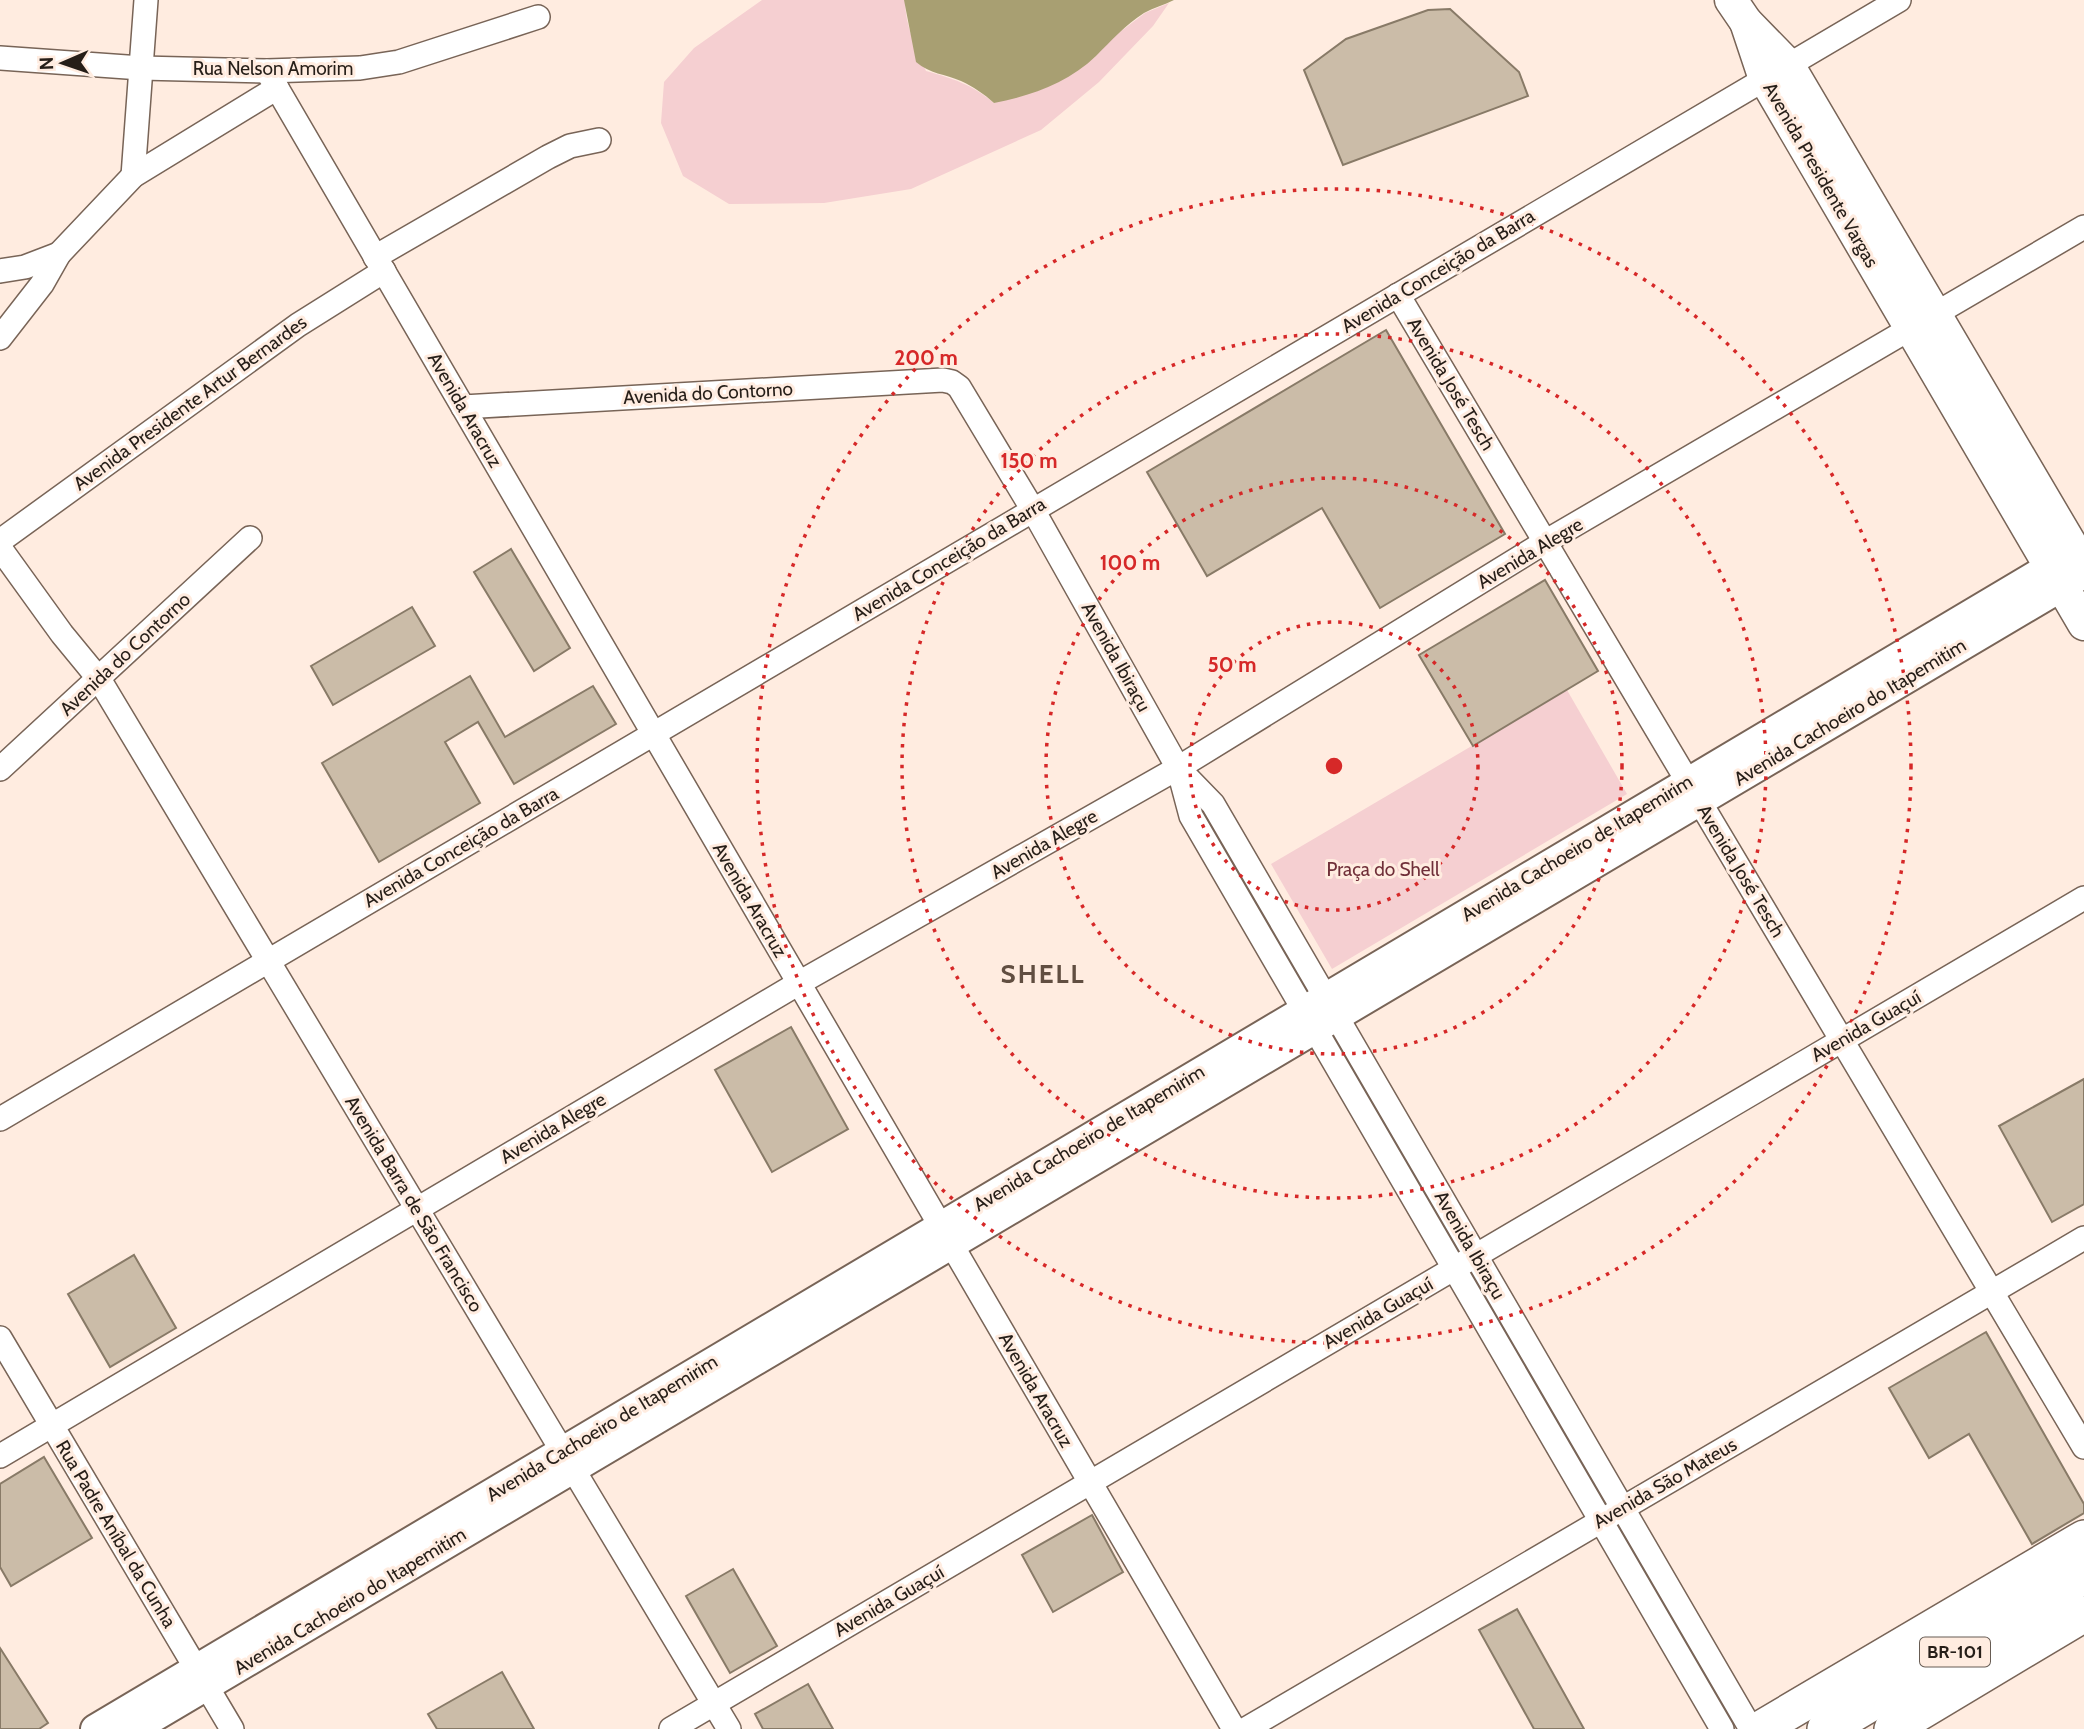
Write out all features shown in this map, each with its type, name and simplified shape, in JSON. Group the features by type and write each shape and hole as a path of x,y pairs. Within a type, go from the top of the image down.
{"highway":[{"name":"BR-101","path":"1826,1729 2084,1575"}],"main road":[{"name":"Avenida Presidente Vargas","path":"1739,11 1923,322 2073,565 2084,624"},
{"path":"1760,1729 2084,1538"},
{"path":"1892,1729 2084,1614"}],"street":[{"path":"133,176 146,0"},
{"name":"Avenida Conceição da Barra","path":"0,1119 1899,0"},
{"name":"Rua Nelson Amorim","path":"0,58 272,79 399,62 538,17"},
{"path":"0,338 42,284 59,254 133,176 272,79"},
{"name":"Avenida Aracruz","path":"272,79 1234,1729"},
{"name":"Avenida Presidente Artur Bernardes","path":"0,541 379,264 548,157 570,146 599,140"},
{"name":"Avenida Alegre","path":"0,1456 799,983 1178,768 1545,542 2084,227"},
{"path":"0,271 25,267 59,254"},
{"name":"Avenida José Tesch","path":"1398,295 2084,1447"},
{"name":"Avenida do Contorno","path":"463,407 943,380 952,382"},
{"name":"Avenida Ibiraçu","path":"952,382 959,387 1033,510 1178,768 1213,804 1454,1269 1721,1729"},
{"name":"Avenida do Contorno","path":"0,769 250,538"},
{"name":"Avenida Barra de São Francisco","path":"0,548 62,634 99,679 729,1729"},
{"name":"Avenida Cachoeiro de Itapemirim","path":"95,1729 202,1677 2073,565"},
{"name":"Avenida Guaçuí","path":"671,1729 2084,898"},
{"name":"Avenida Ibiraçu","path":"1320,1013 1476,1256 1751,1729"},
{"name":"Avenida São Mateus","path":"1246,1729 2084,1238"},
{"name":"Rua Padre Aníbal da Cunha","path":"0,1338 232,1729"},
{"path":"134,1729 202,1677"}],"green space":[{"path":"762,0 905,0 909,28 926,71 962,83 994,103 1094,58 1112,38 1145,13 1169,3 1153,26 1099,82 1041,130 911,189 824,203 729,204 683,176 661,123 664,82 694,48"},
{"name":"Praça do Shell","path":"1567,690 1627,794 1332,969 1271,864"}],"shaded area":[{"path":"904,0 1174,0 1137,18 1096,56 1061,81 1035,92 994,103 966,83 932,71 916,62"}],"building":[{"path":"1450,9 1519,72 1528,96 1343,165 1304,70 1346,39 1428,10"},
{"path":"1386,330 1505,534 1380,608 1322,508 1207,576 1147,472"},
{"path":"511,549 570,648 534,671 474,572"},
{"path":"1545,580 1598,671 1473,746 1419,655"},
{"path":"412,607 435,646 333,705 311,666"},
{"path":"470,676 505,737 593,686 616,724 514,784 478,722 445,742 480,803 379,862 322,763"},
{"path":"791,1027 848,1129 772,1172 715,1070"},
{"path":"2084,1079 2084,1204 2052,1222 1999,1126"},
{"path":"134,1255 176,1328 110,1367 68,1294"},
{"path":"1986,1332 2084,1504 2084,1513 2032,1544 1969,1434 1929,1458 1889,1388"},
{"path":"44,1457 92,1538 11,1586 0,1567 0,1484"},
{"path":"1092,1515 1123,1572 1053,1612 1022,1555"},
{"path":"733,1569 777,1646 730,1673 686,1596"},
{"path":"1517,1609 1584,1729 1534,1729 1479,1630"},
{"path":"0,1648 48,1723 39,1729 0,1729"},
{"path":"502,1672 534,1729 437,1729 428,1714"},
{"path":"808,1684 833,1729 763,1729 755,1714"}],"district":[{"name":"SHELL","path":"1043,974"}]}
